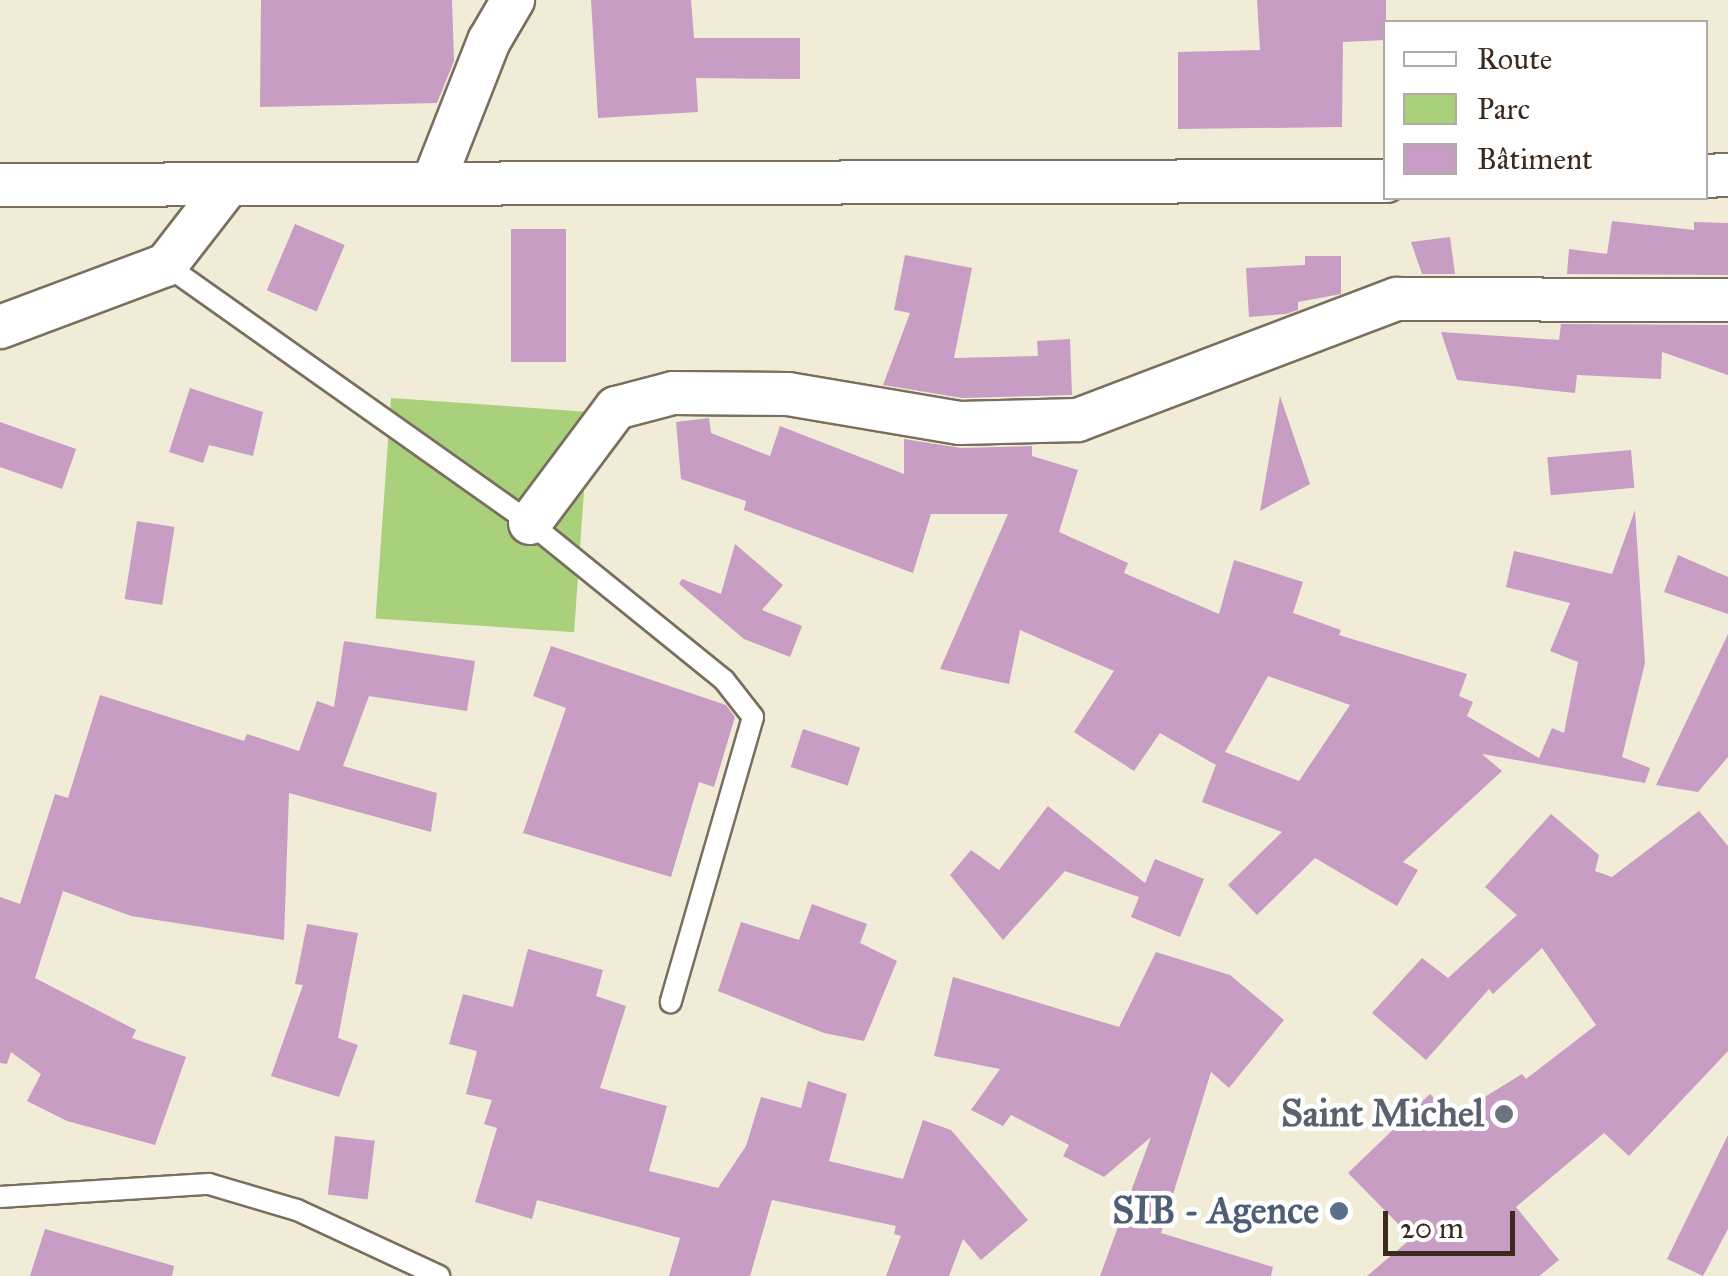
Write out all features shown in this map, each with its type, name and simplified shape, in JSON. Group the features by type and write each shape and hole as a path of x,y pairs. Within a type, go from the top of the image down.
{"street":[{"path":"434,183 488,41 513,0"},
{"path":"0,185 1383,181"},
{"path":"0,327 166,265 228,184"},
{"path":"530,523 616,408 672,393 788,394 960,423 1078,420 1396,298 1728,300"}],"lane":[{"path":"166,265 530,523 724,680 752,717 671,1002"},
{"path":"0,1196 209,1184 297,1210 438,1276"}],"green space":[{"path":"391,398 590,412 574,632 376,618"}],"building":[{"path":"261,0 452,0 454,61 437,103 260,107"},
{"path":"591,0 691,0 694,38 800,38 800,79 696,78 698,112 598,118"},
{"path":"1257,0 1386,0 1383,40 1343,42 1342,127 1178,129 1178,52 1260,50"},
{"path":"1612,221 1694,230 1694,222 1728,223 1728,275 1567,274 1569,249 1607,254"},
{"path":"295,224 345,245 317,311 267,290"},
{"path":"511,229 566,229 566,362 511,362"},
{"path":"1450,237 1455,274 1422,274 1411,242"},
{"path":"905,255 972,268 954,358 1038,356 1037,341 1070,339 1072,395 962,398 883,385 910,313 894,310"},
{"path":"1305,256 1341,256 1341,294 1298,302 1298,310 1286,314 1249,317 1246,268 1305,265"},
{"path":"1561,324 1728,325 1728,375 1662,352 1661,379 1577,375 1575,393 1457,380 1441,332 1559,340"},
{"path":"190,388 263,412 253,456 209,445 203,463 169,452"},
{"path":"1280,396 1310,484 1260,511"},
{"path":"709,418 711,433 770,456 780,426 904,474 904,439 961,448 1032,446 1032,456 1078,470 1059,532 1128,563 1124,573 1219,614 1234,560 1303,582 1293,613 1341,630 1339,635 1467,674 1459,696 1473,702 1467,716 1539,758 1552,728 1564,733 1578,662 1550,651 1570,603 1506,587 1514,551 1612,574 1635,510 1645,663 1622,757 1650,768 1645,783 1482,754 1502,771 1403,862 1418,870 1397,906 1315,858 1257,915 1228,885 1282,832 1202,802 1216,765 1160,733 1134,771 1074,732 1114,671 1020,630 1009,684 940,669 1008,514 931,514 913,573 744,510 746,501 681,479 676,422","holes":["1268,676 1350,705 1299,781 1225,752"]},
{"path":"0,422 76,449 62,489 0,467"},
{"path":"1631,450 1634,488 1551,495 1547,457"},
{"path":"137,521 175,527 162,605 125,599"},
{"path":"735,544 783,585 762,610 802,626 790,657 744,639 679,584 682,579 721,594"},
{"path":"1678,555 1728,577 1728,614 1664,592"},
{"path":"1728,634 1728,757 1698,792 1656,785"},
{"path":"344,641 475,661 467,711 369,696 343,766 437,793 431,832 289,793 284,940 131,916 63,891 35,978 136,1030 132,1038 186,1057 155,1145 67,1121 27,1101 41,1074 11,1052 7,1064 0,1063 0,897 20,904 55,794 68,798 100,695 244,741 247,734 299,751 317,701 334,707"},
{"path":"551,646 726,705 735,717 714,787 699,782 671,877 523,833 566,708 533,696"},
{"path":"803,729 860,748 848,786 791,767"},
{"path":"1048,806 1145,883 1155,859 1204,879 1180,937 1131,917 1139,897 1065,871 1003,940 950,875 971,850 999,870"},
{"path":"1699,811 1728,846 1728,1051 1629,1156 1604,1133 1516,1207 1559,1260 1539,1276 1367,1276 1412,1238 1348,1173 1430,1094 1452,1117 1522,1074 1526,1079 1596,1025 1542,948 1493,994 1489,989 1426,1060 1372,1013 1422,958 1448,978 1517,915 1485,887 1551,814 1599,855 1595,871 1612,877"},
{"path":"812,904 867,924 860,943 897,961 864,1041 824,1033 718,991 741,922 799,940"},
{"path":"307,924 358,933 338,1038 358,1045 339,1097 271,1076 303,985 295,984"},
{"path":"528,949 603,970 596,996 626,1006 600,1088 667,1106 649,1171 718,1188 746,1146 761,1097 801,1108 808,1081 847,1094 829,1161 903,1179 923,1120 951,1130 1028,1220 981,1260 963,1239 949,1276 886,1276 901,1236 894,1234 896,1226 772,1200 750,1276 669,1276 680,1238 537,1200 532,1219 475,1202 497,1128 484,1124 492,1100 466,1094 477,1051 449,1044 463,994 513,1007"},
{"path":"1156,952 1230,975 1284,1020 1229,1088 1211,1072 1161,1233 1273,1267 1271,1276 1100,1276 1151,1137 1104,1177 1063,1156 1069,1145 1011,1115 1003,1126 971,1110 1000,1069 934,1056 953,977 1119,1027"},
{"path":"1728,1135 1728,1229 1703,1276 1667,1259"},
{"path":"335,1136 375,1141 368,1199 328,1195"},
{"path":"45,1229 174,1266 172,1276 30,1276"}],"place":[{"name":"Saint Michel","path":"1504,1114"},
{"name":"SIB - Agence","path":"1339,1211"}]}
